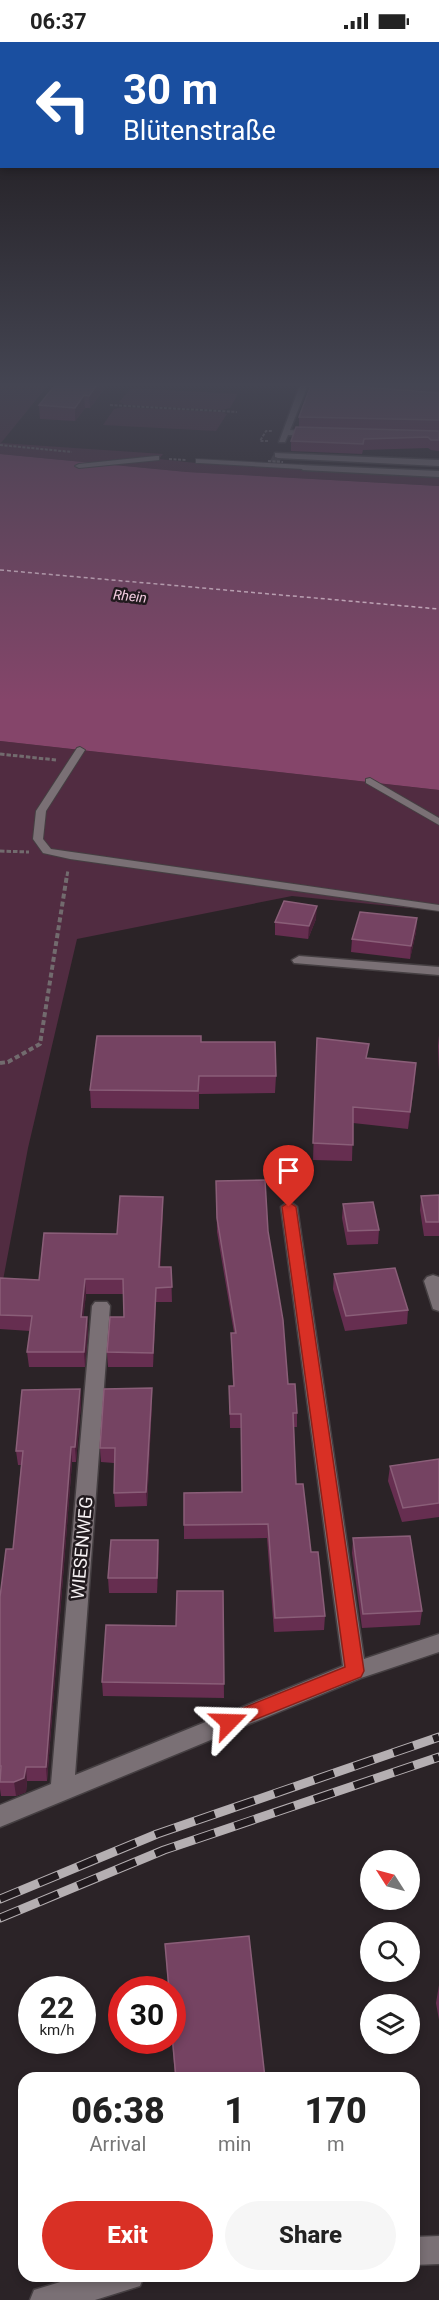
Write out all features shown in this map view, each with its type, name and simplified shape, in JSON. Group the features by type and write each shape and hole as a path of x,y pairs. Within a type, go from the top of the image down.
{"street":[{"path":"299,960 439,971"},
{"path":"289,1207 355,1671"},
{"path":"433,1281 439,1305"},
{"name":"WIESENWEG","path":"62,1789 101,1306"},
{"path":"0,1816 355,1671 439,1643"},
{"path":"420,2251 439,2250"},
{"path":"44,2300 108,2282"}],"lane":[{"path":"80,750 41,811 38,839 46,850 70,856 439,908"},
{"path":"370,781 439,822"}],"path":[{"path":"0,754 72,761"},
{"path":"0,851 17,853 46,850"},
{"path":"0,1063 8,1062 40,1044 70,856"}],"shaded area":[{"path":"0,741 439,790 439,911 292,896 77,939 28,1148 0,1296"}],"water":[{"name":"Rhein","path":"0,490 439,490 439,790 0,741"}],"building":[{"path":"284,901 317,906 309,926 275,922"},
{"path":"360,912 417,918 411,946 352,939"},
{"path":"97,1036 201,1036 201,1042 275,1042 276,1076 199,1076 198,1091 90,1090"},
{"path":"317,1038 369,1044 366,1058 416,1063 410,1112 353,1107 353,1145 313,1143"},
{"path":"265,1180 268,1231 283,1320 288,1384 295,1384 297,1413 293,1413 296,1484 303,1484 311,1552 318,1552 325,1616 275,1618 268,1524 184,1525 184,1493 242,1492 241,1414 230,1414 229,1386 234,1386 231,1333 236,1333 217,1218 216,1181"},
{"path":"439,1195 439,1222 426,1222 421,1196"},
{"path":"120,1196 163,1197 159,1267 171,1267 172,1287 156,1288 153,1353 107,1352 110,1317 124,1317 123,1279 85,1279 81,1317 87,1317 84,1352 27,1352 32,1316 0,1315 0,1278 39,1280 44,1233 117,1234"},
{"path":"373,1202 379,1230 348,1231 343,1204"},
{"path":"395,1268 408,1310 346,1316 334,1274"},
{"path":"152,1388 146,1492 114,1493 115,1448 100,1448 104,1389"},
{"path":"80,1389 75,1447 71,1447 46,1767 26,1767 24,1778 14,1782 0,1782 0,1597 6,1549 13,1549 23,1451 16,1451 22,1390"},
{"path":"439,1459 439,1503 403,1508 390,1466"},
{"path":"410,1536 422,1611 363,1614 353,1538"},
{"path":"111,1540 158,1540 157,1578 108,1578"},
{"path":"177,1591 223,1591 224,1684 102,1682 106,1625 176,1626"},
{"path":"249,1936 264,2072 175,2072 174,2054 186,2054 186,1976 168,1976 165,1944"}],"ferry route":[{"path":"0,570 439,609"}],"railway":[{"path":"0,1899 157,1834 439,1737"},
{"path":"0,1918 164,1850 439,1757"}],"route":[{"path":"229,1722 355,1671 289,1207"}]}
